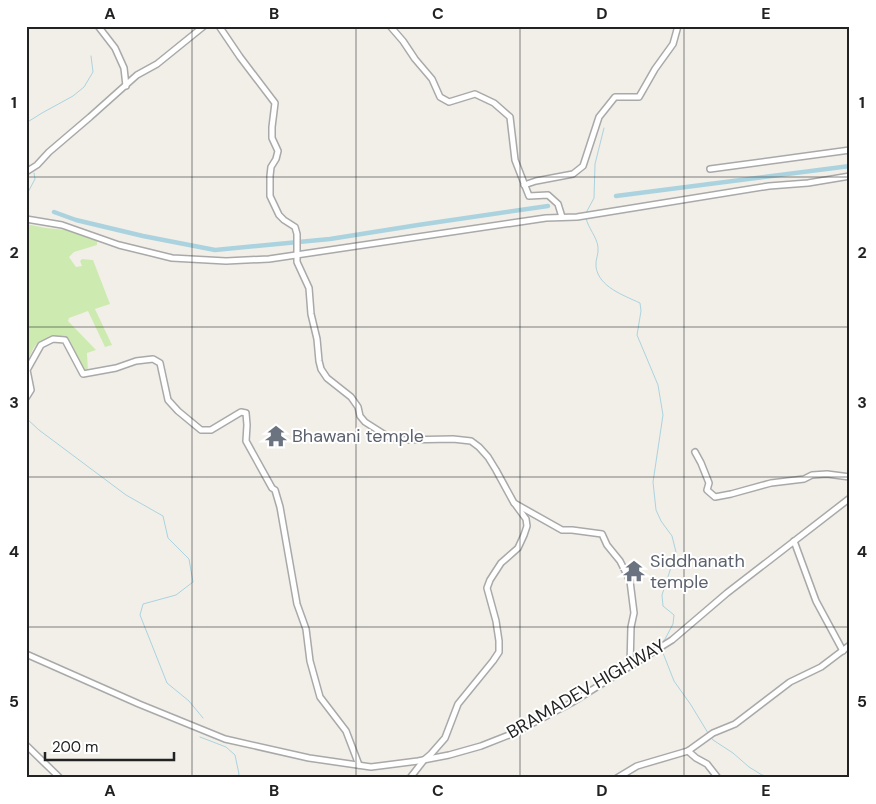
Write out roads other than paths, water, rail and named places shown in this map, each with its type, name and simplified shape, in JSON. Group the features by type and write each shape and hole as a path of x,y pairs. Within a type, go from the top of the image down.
{"street":[{"path":"98,26 115,48 124,68 126,86"},
{"path":"26,172 37,165 49,152 137,75 157,64 204,26"},
{"path":"219,26 275,103 272,138 278,152 271,167 270,196 284,220 295,227 298,262 309,288 311,314 318,340 321,369 327,378 351,398 358,407 360,416 365,422 387,436 401,440 453,439 471,441 479,446 488,457 514,503 526,519 527,526 518,548 501,563 487,588 496,621 499,652 458,704 444,738 410,778"},
{"path":"390,26 432,79 440,97 449,102 474,94 494,103 510,117 515,160 529,196 548,195 558,204 562,217"},
{"path":"524,185 573,174 583,166 599,116 615,98 639,97 655,69 673,44 678,26"},
{"path":"710,169 850,150"},
{"path":"26,219 62,226 172,258 226,261 269,259 546,218 586,215 769,186 808,183 850,176"},
{"path":"26,398 31,390 27,370 41,346 53,339 65,340 83,374 153,359 160,363 168,400 201,430 211,430 241,412 246,413 246,441 272,488 275,490 280,507 297,604 306,629 310,661 320,697 346,731 359,766"},
{"path":"695,452 709,483 707,490 715,497 772,483 804,480 812,475 827,474 850,477"},
{"name":"BRAMADEV HIGHWAY","path":"26,654 139,704 226,739 309,758 359,766 371,767 424,760 481,746 514,733 570,703 672,640 727,593 850,498"},
{"path":"514,503 562,530 602,534 607,545 620,561 630,581 634,613 631,627 630,666"},
{"path":"794,541 816,600 843,650"},
{"path":"618,778 637,766 688,750 713,733 735,724 790,682 821,667 850,645"},
{"path":"26,745 60,778"},
{"path":"688,750 696,758 707,764 718,778"}],"waterway":[{"path":"26,123 73,96 84,87 93,72 91,56"},
{"path":"586,214 594,198 595,164 604,128"},
{"path":"26,159 29,165"},
{"path":"616,196 850,166"},
{"path":"26,196 35,179 34,173"},
{"path":"54,212 76,220 143,236 215,250 330,239 548,206"},
{"path":"586,218 597,243 596,267 598,274 613,290 640,303 641,311 637,335 658,385 663,415 653,482 656,510 661,521 672,536 676,552 662,595 663,606 674,615 673,624 664,641"},
{"path":"26,418 39,430 126,495 163,516 168,538 189,559 193,582 176,595 143,604 140,615 167,683 189,701 203,718"},
{"path":"663,653 674,681 708,733"},
{"path":"710,736 749,767 762,775 776,778"},
{"path":"200,737 226,747 235,755 239,774 237,778"}],"place":[{"name":"Bhawani temple","path":"276,436"},
{"name":"Siddhanath temple","path":"634,571"}]}
